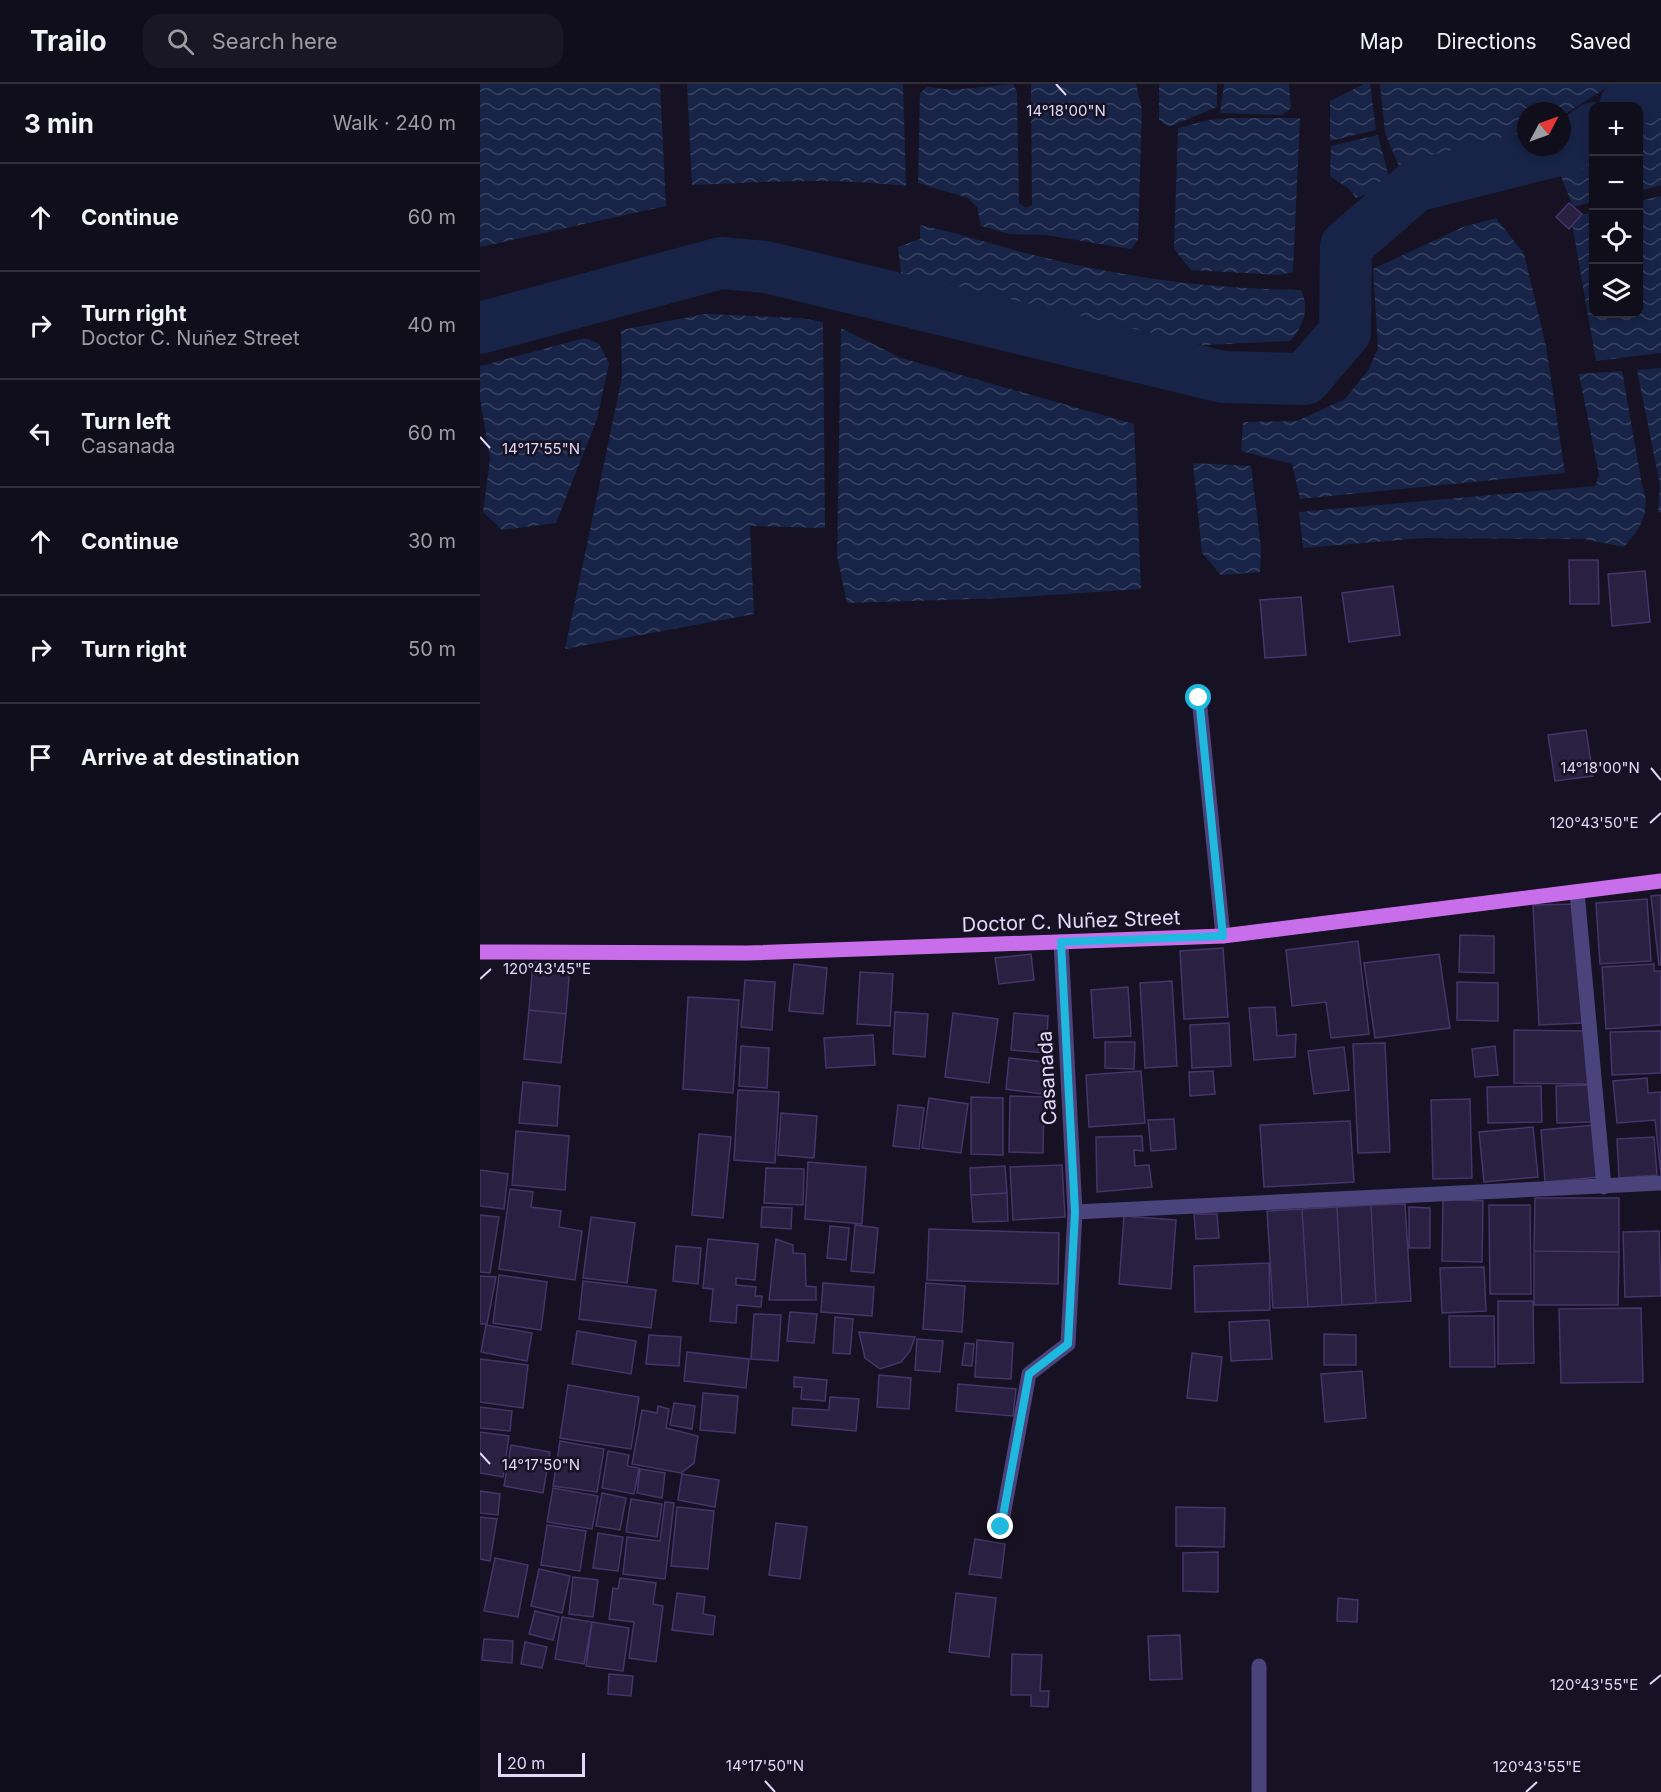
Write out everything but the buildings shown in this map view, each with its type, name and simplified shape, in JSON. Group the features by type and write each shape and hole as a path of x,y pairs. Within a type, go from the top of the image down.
{"main road":[{"name":"Doctor C. Nuñez Street","path":"480,952 747,953 1223,936 1661,881"}],"street":[{"path":"1199,698 1223,936"},
{"path":"1577,892 1604,1187"},
{"name":"Casanada","path":"1001,1527 1029,1374 1068,1344 1075,1212 1061,942"},
{"path":"1075,1212 1298,1199 1661,1183"},
{"path":"1259,1666 1259,1792"}],"water":[{"path":"480,84 660,84 666,206 480,247"},
{"path":"687,84 903,84 906,186 827,181 692,185"},
{"path":"1013,84 1017,92 1019,203 1026,208 1032,205 1031,84 1136,84 1142,110 1138,240 1131,249 1046,235 1010,234 981,226 977,207 968,198 918,183 920,93 927,87 953,90"},
{"path":"1159,84 1217,84 1217,107 1169,127 1159,120"},
{"path":"1224,84 1289,84 1291,108 1282,115 1220,113"},
{"path":"1364,84 1370,84 1376,130 1330,141 1330,101"},
{"path":"1380,84 1612,84 1571,110 1571,102 1517,102 1517,135 1402,174 1385,133"},
{"path":"1661,112 1661,185 1643,190 1643,156 1643,124"},
{"path":"1300,118 1293,272 1279,275 1191,270 1174,249 1178,128 1209,120"},
{"path":"1378,135 1391,185 1356,198 1349,189 1330,175 1331,146"},
{"path":"1589,158 1589,203 1573,207 1559,171"},
{"path":"1661,196 1661,353 1596,361 1571,218 1589,213 1589,318 1643,318 1643,200"},
{"path":"1496,218 1524,254 1546,346 1565,473 1300,499 1292,464 1241,451 1243,422 1297,421 1345,399 1369,369 1378,348 1373,269 1463,227"},
{"path":"920,225 1056,260 1160,280 1231,287 1301,290 1305,304 1304,317 1290,341 1205,345 1102,332 968,296 916,291 902,281 898,247 920,239"},
{"path":"705,314 801,318 823,322 825,528 750,526 754,614 565,649 622,377 621,330"},
{"path":"841,328 901,358 1134,424 1141,589 1006,598 847,603 837,556"},
{"path":"585,338 599,344 609,363 597,419 556,523 502,530 483,512 490,459 480,398 480,366"},
{"path":"1661,368 1661,512 1658,513 1660,485 1637,370"},
{"path":"1622,371 1646,503 1643,519 1624,547 1584,539 1422,538 1303,548 1299,512 1595,486 1599,475 1579,374"},
{"path":"1193,463 1251,466 1261,548 1260,572 1221,575 1202,553"}],"waterway":[{"path":"1631,102 1657,84"},
{"path":"480,328 721,263 766,267 1223,377 1305,379 1345,332 1346,246 1415,186 1566,148 1589,132"}],"route":[{"path":"1001,1527 1029,1374 1049,1361 1068,1344 1075,1212 1061,942 1223,936 1199,698"}]}
